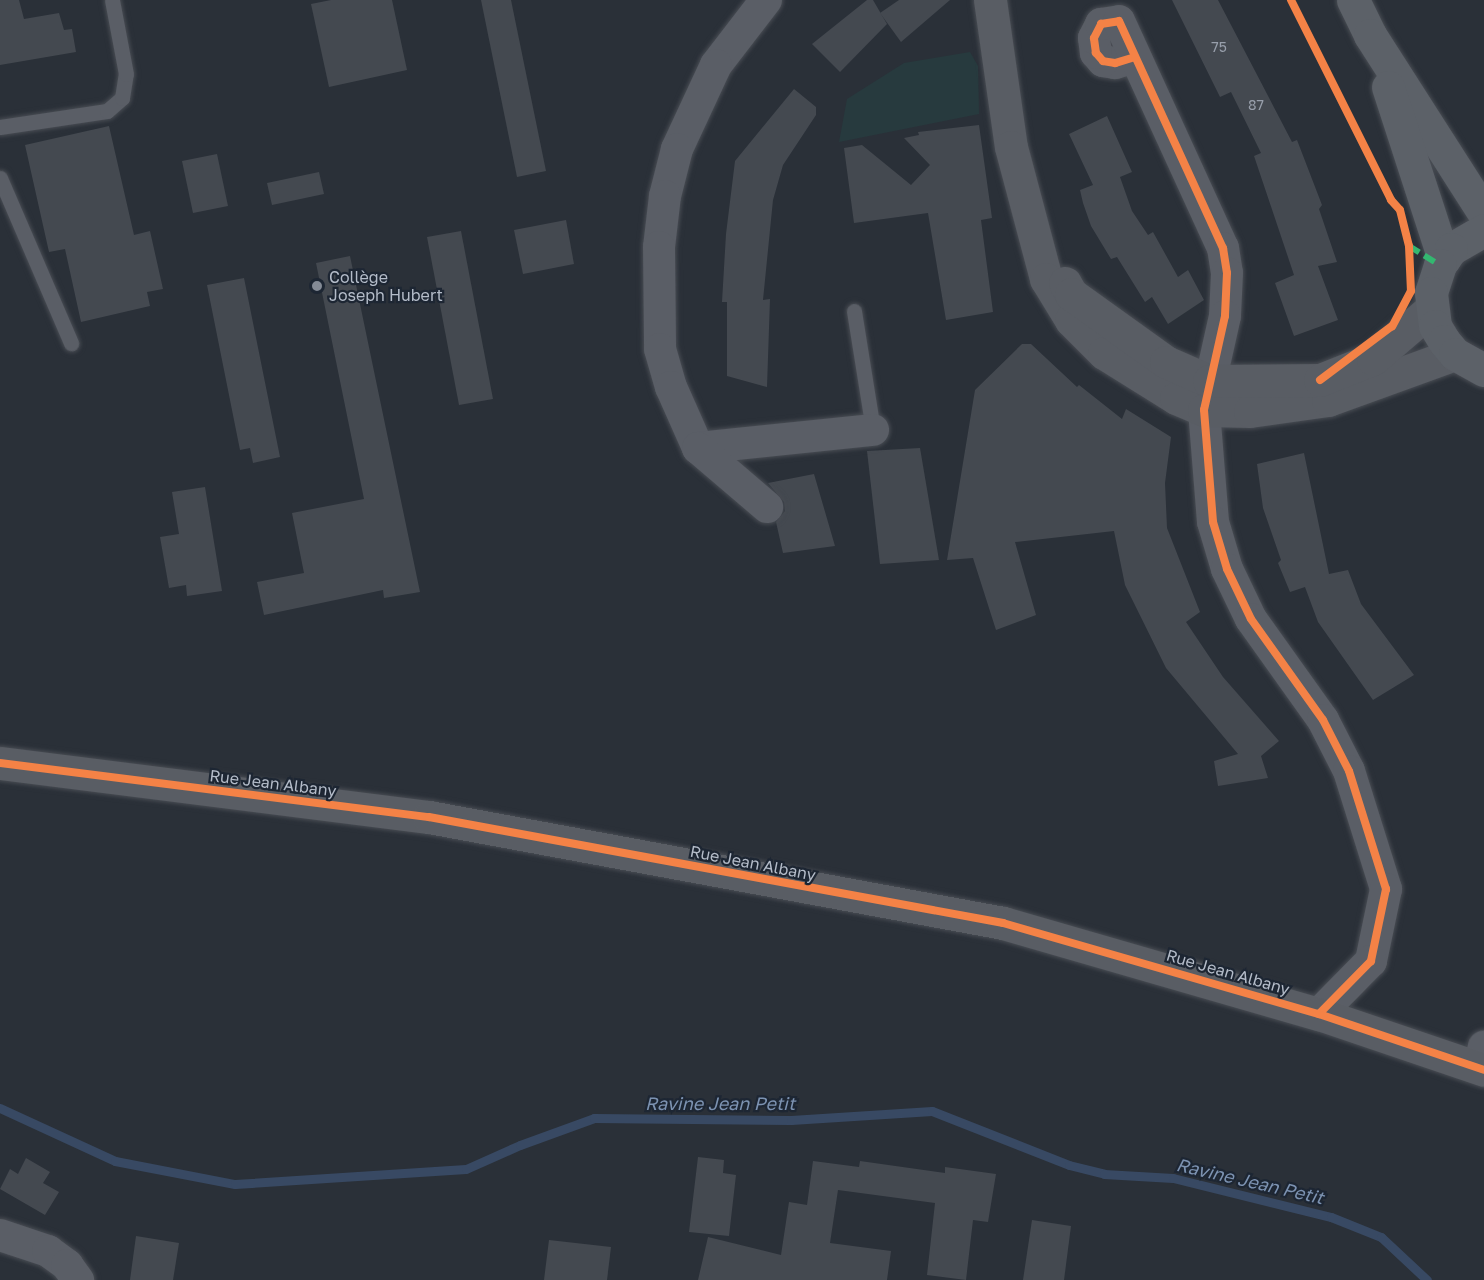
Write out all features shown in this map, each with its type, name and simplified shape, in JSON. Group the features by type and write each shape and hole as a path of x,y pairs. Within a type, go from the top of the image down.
{"main road":[{"path":"1353,0 1370,35 1484,213"},
{"path":"1370,35 1444,259"},
{"path":"1484,230 1464,239 1444,259 1435,277 1431,309 1436,326 1455,354 1484,370"}],"street":[{"path":"766,0 716,65 677,149 665,196 657,302 660,349 671,387 698,448 767,507"},
{"path":"990,0 1011,147 1033,226 1071,294 1166,362 1207,395 1250,411 1328,400 1455,354"},
{"path":"1135,57 1223,248 1227,273 1225,316 1207,395 1213,522 1227,569 1251,619 1323,720 1349,771 1386,889 1371,961 1319,1014"},
{"path":"1207,395 1320,380 1372,359 1431,309"},
{"path":"698,448 873,430"},
{"name":"Rue Jean Albany","path":"0,763 429,817 1003,923 1482,1062"},
{"path":"0,1235 48,1251 68,1265 78,1280"}],"lane":[{"path":"0,127 107,111 122,98 126,74 112,0"},
{"path":"0,178 71,343"},
{"path":"854,311 873,430"}],"green space":[{"path":"970,52 978,66 979,114 839,142 847,99 904,63"}],"building":[{"path":"0,0 19,0 24,19 59,13 64,30 72,29 76,52 0,65"},
{"path":"331,0 392,0 407,70 329,87 311,4"},
{"path":"481,0 511,0 546,171 517,177"},
{"path":"867,0 873,0 887,24 840,72 812,44"},
{"path":"899,0 950,0 901,42 880,13"},
{"path":"1172,0 1218,0 1292,142 1297,140 1322,205 1319,209 1337,262 1318,266 1338,320 1294,336 1275,283 1294,275 1254,156 1261,153 1231,92 1220,97"},
{"path":"794,89 816,107 816,115 783,165 773,200 763,300 770,299 767,387 727,376 727,302 722,302 726,234 735,161"},
{"path":"1107,116 1132,172 1120,177 1132,211 1148,235 1153,232 1178,277 1188,270 1204,300 1168,324 1152,297 1145,302 1117,257 1111,259 1091,226 1083,203 1080,190 1093,185 1069,134"},
{"path":"979,125 992,218 981,220 993,312 946,320 928,213 854,223 844,148 862,145 911,185 930,165 904,138 919,135 918,132"},
{"path":"109,126 134,235 150,231 163,289 147,292 150,306 81,322 65,249 49,252 25,145"},
{"path":"217,154 228,206 193,213 182,161"},
{"path":"319,172 324,194 272,205 267,183"},
{"path":"566,220 574,264 523,274 514,230"},
{"path":"461,231 493,399 459,405 427,237"},
{"path":"350,256 420,592 384,598 383,590 264,615 257,582 304,573 292,513 364,499 316,263"},
{"path":"244,278 280,457 253,463 250,448 240,450 207,285"},
{"path":"1022,344 1031,344 1077,387 1079,385 1122,419 1126,409 1171,437 1165,483 1167,528 1200,612 1186,622 1223,677 1279,741 1261,756 1268,778 1218,786 1214,761 1238,754 1166,668 1125,585 1114,531 1015,542 1036,615 996,630 973,558 947,560 975,390"},
{"path":"920,448 939,560 880,564 867,451"},
{"path":"1304,453 1329,574 1348,570 1361,604 1414,675 1373,700 1318,622 1305,587 1290,592 1278,563 1281,560 1263,508 1257,464"},
{"path":"814,474 835,546 783,553 776,522 785,511 784,502 768,483"},
{"path":"205,487 222,591 187,596 186,585 169,588 160,537 179,534 172,492"},
{"path":"698,1157 724,1160 723,1173 736,1175 729,1236 689,1232"},
{"path":"26,1158 50,1172 43,1183 59,1192 45,1215 0,1189 10,1169 18,1174"},
{"path":"813,1161 859,1167 860,1161 945,1173 945,1167 996,1174 988,1222 973,1220 966,1280 927,1275 935,1203 838,1190 830,1243 891,1251 887,1280 698,1280 708,1237 781,1255 789,1202 807,1205"},
{"path":"1032,1220 1071,1226 1064,1280 1023,1280"},
{"path":"136,1236 179,1243 173,1280 130,1280"},
{"path":"549,1240 611,1247 607,1280 544,1280"}],"waterway":[{"name":"Ravine Jean Petit","path":"0,1108 115,1161 235,1184 466,1169 520,1145 594,1118 791,1120 932,1111 1069,1165 1104,1174 1173,1178 1331,1217 1381,1237 1427,1280"}],"marked path":[{"path":"1409,246 1440,265"}],"cycle path":[{"path":"1291,0 1391,200 1400,210 1409,246 1411,291 1392,326 1320,380"},
{"path":"1135,57 1115,63 1103,61 1096,53 1094,38 1101,24 1119,21 1223,248 1227,273 1225,316 1204,410 1213,522 1227,569 1251,619 1323,720 1349,771 1386,889 1371,961 1319,1014"},
{"path":"0,763 429,817 1003,923 1319,1014 1484,1070"}],"place":[{"name":"Collège Joseph Hubert","path":"317,286"}]}
